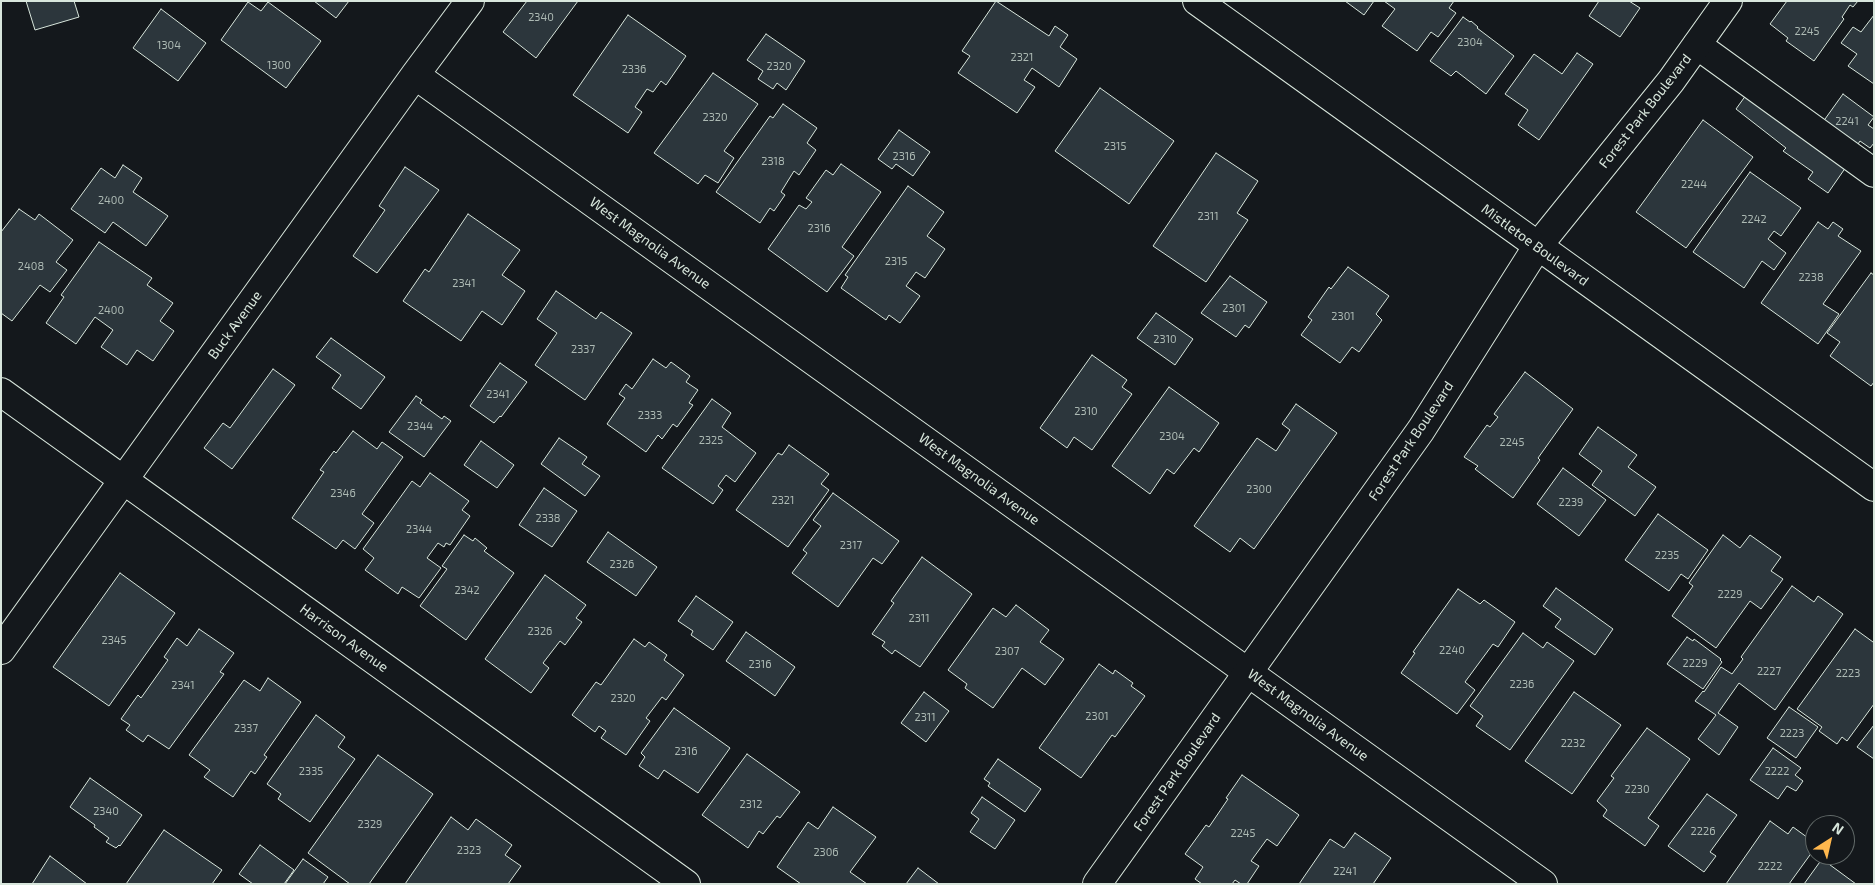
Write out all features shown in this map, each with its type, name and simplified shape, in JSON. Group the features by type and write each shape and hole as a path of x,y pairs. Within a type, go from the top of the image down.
{"street":[{"name":"Buck Avenue","path":"1,650 470,1"},
{"name":"Mistletoe Boulevard","path":"1197,1 1537,247 1874,487"},
{"name":"Forest Park Boulevard","path":"1097,884 1421,430 1537,247 1671,81 1728,1"},
{"path":"1697,44 1874,173"},
{"name":"West Magnolia Avenue","path":"415,75 1543,884"},
{"name":"Harrison Avenue","path":"1,392 686,884"}],"building":[{"path":"26,1 74,1 79,17 35,30"},
{"path":"314,1 349,1 336,18"},
{"path":"527,1 578,1 536,58 503,32"},
{"path":"996,1 1049,36 1055,26 1068,35 1060,47 1077,59 1059,87 1032,68 1024,80 1035,87 1017,113 958,73 970,56 962,51"},
{"path":"1345,1 1374,1 1364,15"},
{"path":"1384,1 1454,1 1449,8 1456,13 1438,37 1431,32 1417,51 1382,26 1395,9"},
{"path":"1599,1 1629,1 1640,8 1620,37 1589,16"},
{"path":"1787,1 1858,1 1853,7 1850,5 1842,17 1844,19 1814,61 1786,41 1788,38 1770,24"},
{"path":"248,2 261,11 268,2 321,41 286,88 221,40"},
{"path":"161,9 206,43 178,81 133,48"},
{"path":"628,15 686,56 666,85 661,81 653,92 647,89 635,107 642,112 628,133 573,95"},
{"path":"1874,15 1874,84 1848,66 1857,54 1841,43 1853,27 1861,32"},
{"path":"1463,17 1471,21 1477,28 1514,56 1486,94 1456,71 1451,76 1430,61"},
{"path":"766,34 805,61 786,90 777,83 773,89 758,79 763,71 747,60"},
{"path":"1577,53 1593,64 1539,140 1518,125 1528,110 1505,94 1534,54 1562,74"},
{"path":"713,73 758,104 724,151 734,158 718,183 705,175 698,184 654,153"},
{"path":"1100,88 1174,141 1129,204 1055,151"},
{"path":"1749,91 1846,167 1828,193 1808,179 1813,172 1783,151 1786,148 1736,109"},
{"path":"1843,94 1874,117 1868,125 1874,129 1874,143 1870,148 1860,141 1854,150 1820,126"},
{"path":"783,104 817,128 807,143 816,150 799,175 794,171 781,192 785,195 774,211 770,208 760,223 716,192 770,116 773,118"},
{"path":"1703,120 1753,157 1686,248 1636,212"},
{"path":"899,130 930,152 913,176 896,164 892,169 878,159"},
{"path":"1216,153 1258,181 1237,213 1248,220 1206,282 1153,246"},
{"path":"841,164 881,192 842,247 854,256 827,292 768,249 799,205 806,209 812,202 806,198 826,170 833,175"},
{"path":"123,165 142,178 133,192 168,216 146,246 113,222 105,233 71,209 101,168 115,178"},
{"path":"405,167 439,190 377,273 353,256 385,210 379,206"},
{"path":"1750,172 1801,208 1781,236 1774,231 1768,239 1786,253 1774,270 1762,261 1744,288 1693,252"},
{"path":"908,186 944,212 927,236 945,249 925,278 916,272 906,286 920,296 900,323 889,315 886,320 841,288 848,277 845,275"},
{"path":"19,209 35,220 39,214 73,240 56,262 67,270 50,292 40,285 12,321 1,313 1,232"},
{"path":"468,214 520,250 502,275 525,291 502,325 482,311 461,341 403,301 425,269 429,272"},
{"path":"1818,222 1828,229 1833,222 1843,229 1838,236 1861,251 1823,304 1839,314 1818,344 1761,303"},
{"path":"99,242 152,278 147,285 173,303 160,321 174,331 153,361 137,350 127,365 101,347 113,330 95,317 76,344 46,323 64,297 61,295"},
{"path":"1348,267 1389,296 1376,314 1382,320 1359,352 1352,347 1340,363 1301,335 1312,320 1308,317 1329,287 1331,289"},
{"path":"1871,273 1874,275 1874,382 1871,386 1830,356 1840,342 1827,333"},
{"path":"1230,276 1267,302 1249,328 1245,325 1236,337 1201,313"},
{"path":"556,291 596,319 601,312 632,333 585,400 535,365 557,333 537,319"},
{"path":"1156,313 1193,339 1175,365 1137,338"},
{"path":"331,338 385,377 361,409 332,388 341,375 316,357"},
{"path":"1092,355 1127,380 1122,387 1132,394 1092,450 1074,437 1067,448 1040,428"},
{"path":"653,359 666,368 671,362 690,376 686,382 698,390 689,403 693,405 677,427 673,424 662,439 658,435 646,452 607,424 625,398 619,394 626,384 632,389"},
{"path":"500,363 527,382 501,417 494,423 470,406"},
{"path":"273,369 295,385 232,469 204,448 223,423 230,428"},
{"path":"1525,372 1573,409 1538,458 1540,460 1513,498 1475,469 1478,466 1464,457 1487,425 1490,427 1498,417 1494,414"},
{"path":"1169,387 1219,423 1199,452 1194,448 1174,474 1167,469 1150,494 1112,466"},
{"path":"416,396 422,400 420,403 442,419 444,416 451,421 424,457 389,432"},
{"path":"712,399 731,413 722,427 756,453 735,482 726,475 718,486 723,490 713,504 662,468"},
{"path":"1296,404 1337,433 1254,549 1240,538 1230,552 1194,526 1257,438 1276,451 1290,430 1282,424"},
{"path":"1598,427 1637,455 1628,467 1656,487 1635,516 1592,485 1602,471 1579,454"},
{"path":"353,431 377,449 382,442 403,457 362,514 374,523 355,549 343,540 336,549 292,518 324,472 320,470 334,451 336,453"},
{"path":"559,438 587,457 582,464 600,476 585,496 541,464"},
{"path":"481,441 514,465 497,488 464,465"},
{"path":"789,445 829,474 821,484 829,490 788,547 736,510 778,453 782,455"},
{"path":"1563,468 1606,500 1579,536 1537,504"},
{"path":"430,473 469,501 462,510 470,516 450,545 446,543 444,547 438,543 427,558 441,568 419,598 402,587 398,594 365,570 374,558 363,549 412,481 420,487"},
{"path":"544,488 577,511 552,547 519,525"},
{"path":"833,493 899,541 882,564 873,558 838,607 792,573 807,553 803,550 821,526 813,520"},
{"path":"1658,514 1708,550 1688,579 1681,574 1669,591 1625,560"},
{"path":"608,532 657,567 636,596 587,562"},
{"path":"464,535 473,541 475,538 487,548 484,551 514,573 466,640 420,606 447,569 442,566"},
{"path":"1723,535 1740,548 1750,535 1781,557 1771,571 1783,579 1761,609 1750,601 1716,648 1672,616 1693,586 1689,583"},
{"path":"922,557 972,594 920,667 895,650 892,654 882,646 885,642 872,634 894,603 891,601"},
{"path":"120,573 175,613 109,706 53,667"},
{"path":"545,575 586,605 576,618 582,622 565,645 560,641 543,663 549,668 531,693 485,659"},
{"path":"1792,586 1814,602 1818,596 1843,614 1775,710 1739,683 1718,713 1738,727 1719,755 1698,739 1716,715 1695,701 1704,692 1721,667 1732,674 1743,659 1741,657"},
{"path":"1556,588 1613,629 1595,655 1555,627 1561,619 1543,606"},
{"path":"1458,589 1480,604 1484,600 1515,622 1498,647 1493,644 1465,682 1475,690 1457,714 1401,673 1415,653 1413,652"},
{"path":"696,596 733,622 713,650 691,635 693,631 678,621"},
{"path":"1016,605 1049,630 1040,642 1064,659 1045,685 1022,668 993,708 965,688 967,684 948,670 993,608 1006,617"},
{"path":"199,629 234,653 220,672 224,674 169,749 148,735 143,742 126,730 130,725 121,719 138,695 141,698 168,660 164,657 177,638 187,646"},
{"path":"1855,629 1874,641 1874,704 1847,741 1842,737 1837,744 1819,731 1822,727 1797,709"},
{"path":"746,632 795,667 775,696 726,661"},
{"path":"1523,633 1543,648 1547,642 1574,661 1510,750 1476,726 1483,716 1470,706"},
{"path":"1687,637 1693,641 1694,639 1721,659 1722,662 1703,689 1667,664"},
{"path":"634,639 645,647 649,642 667,655 664,660 684,675 666,700 662,697 646,718 650,721 626,755 601,738 606,731 599,726 595,732 572,715 596,682 601,685"},
{"path":"1099,664 1113,674 1115,670 1133,683 1131,686 1145,696 1115,737 1112,735 1081,778 1039,748"},
{"path":"268,678 301,702 264,755 267,757 255,774 251,771 233,797 204,777 210,770 189,755 244,680 260,691"},
{"path":"924,692 949,711 926,742 901,723"},
{"path":"1574,692 1621,725 1572,794 1525,761"},
{"path":"1789,707 1818,727 1796,758 1767,738"},
{"path":"674,708 730,748 698,793 664,770 658,779 639,766 645,757 641,753"},
{"path":"316,715 345,737 338,747 355,759 310,822 278,799 281,794 267,784"},
{"path":"1874,725 1874,759 1857,747"},
{"path":"1647,728 1690,759 1648,818 1659,826 1645,846 1603,816 1607,810 1597,801 1614,778 1611,776"},
{"path":"1773,748 1801,768 1795,775 1803,781 1796,791 1787,786 1778,799 1750,780"},
{"path":"747,754 800,792 780,818 777,816 763,834 759,831 748,848 702,815"},
{"path":"378,755 433,794 369,884 350,884 308,853"},
{"path":"998,759 1041,789 1025,812 988,786 990,783 984,779"},
{"path":"1242,775 1299,815 1277,846 1267,839 1251,861 1259,866 1247,884 1241,884 1235,880 1232,884 1202,884 1195,879 1203,867 1185,854 1206,825 1209,827"},
{"path":"90,778 142,815 120,846 116,848 106,842 109,838 94,827 95,825 70,807"},
{"path":"1707,794 1737,815 1710,852 1716,856 1704,872 1668,846"},
{"path":"982,797 1015,820 995,849 970,832 979,819 971,813"},
{"path":"833,807 876,837 850,872 867,884 801,884 777,867 808,822 818,829"},
{"path":"451,817 468,830 476,819 512,845 505,855 521,866 508,884 405,884"},
{"path":"1770,821 1788,834 1793,827 1805,836 1805,862 1789,884 1726,884"},
{"path":"164,830 222,870 212,884 126,884"},
{"path":"1355,833 1391,858 1373,884 1299,884 1330,839 1344,848"},
{"path":"260,845 294,870 284,884 253,884 239,874"},
{"path":"50,856 87,884 32,884"},
{"path":"303,859 328,877 323,884 285,884"},
{"path":"1818,865 1830,865 1856,884 1804,884"},
{"path":"918,868 939,884 906,884"}]}
